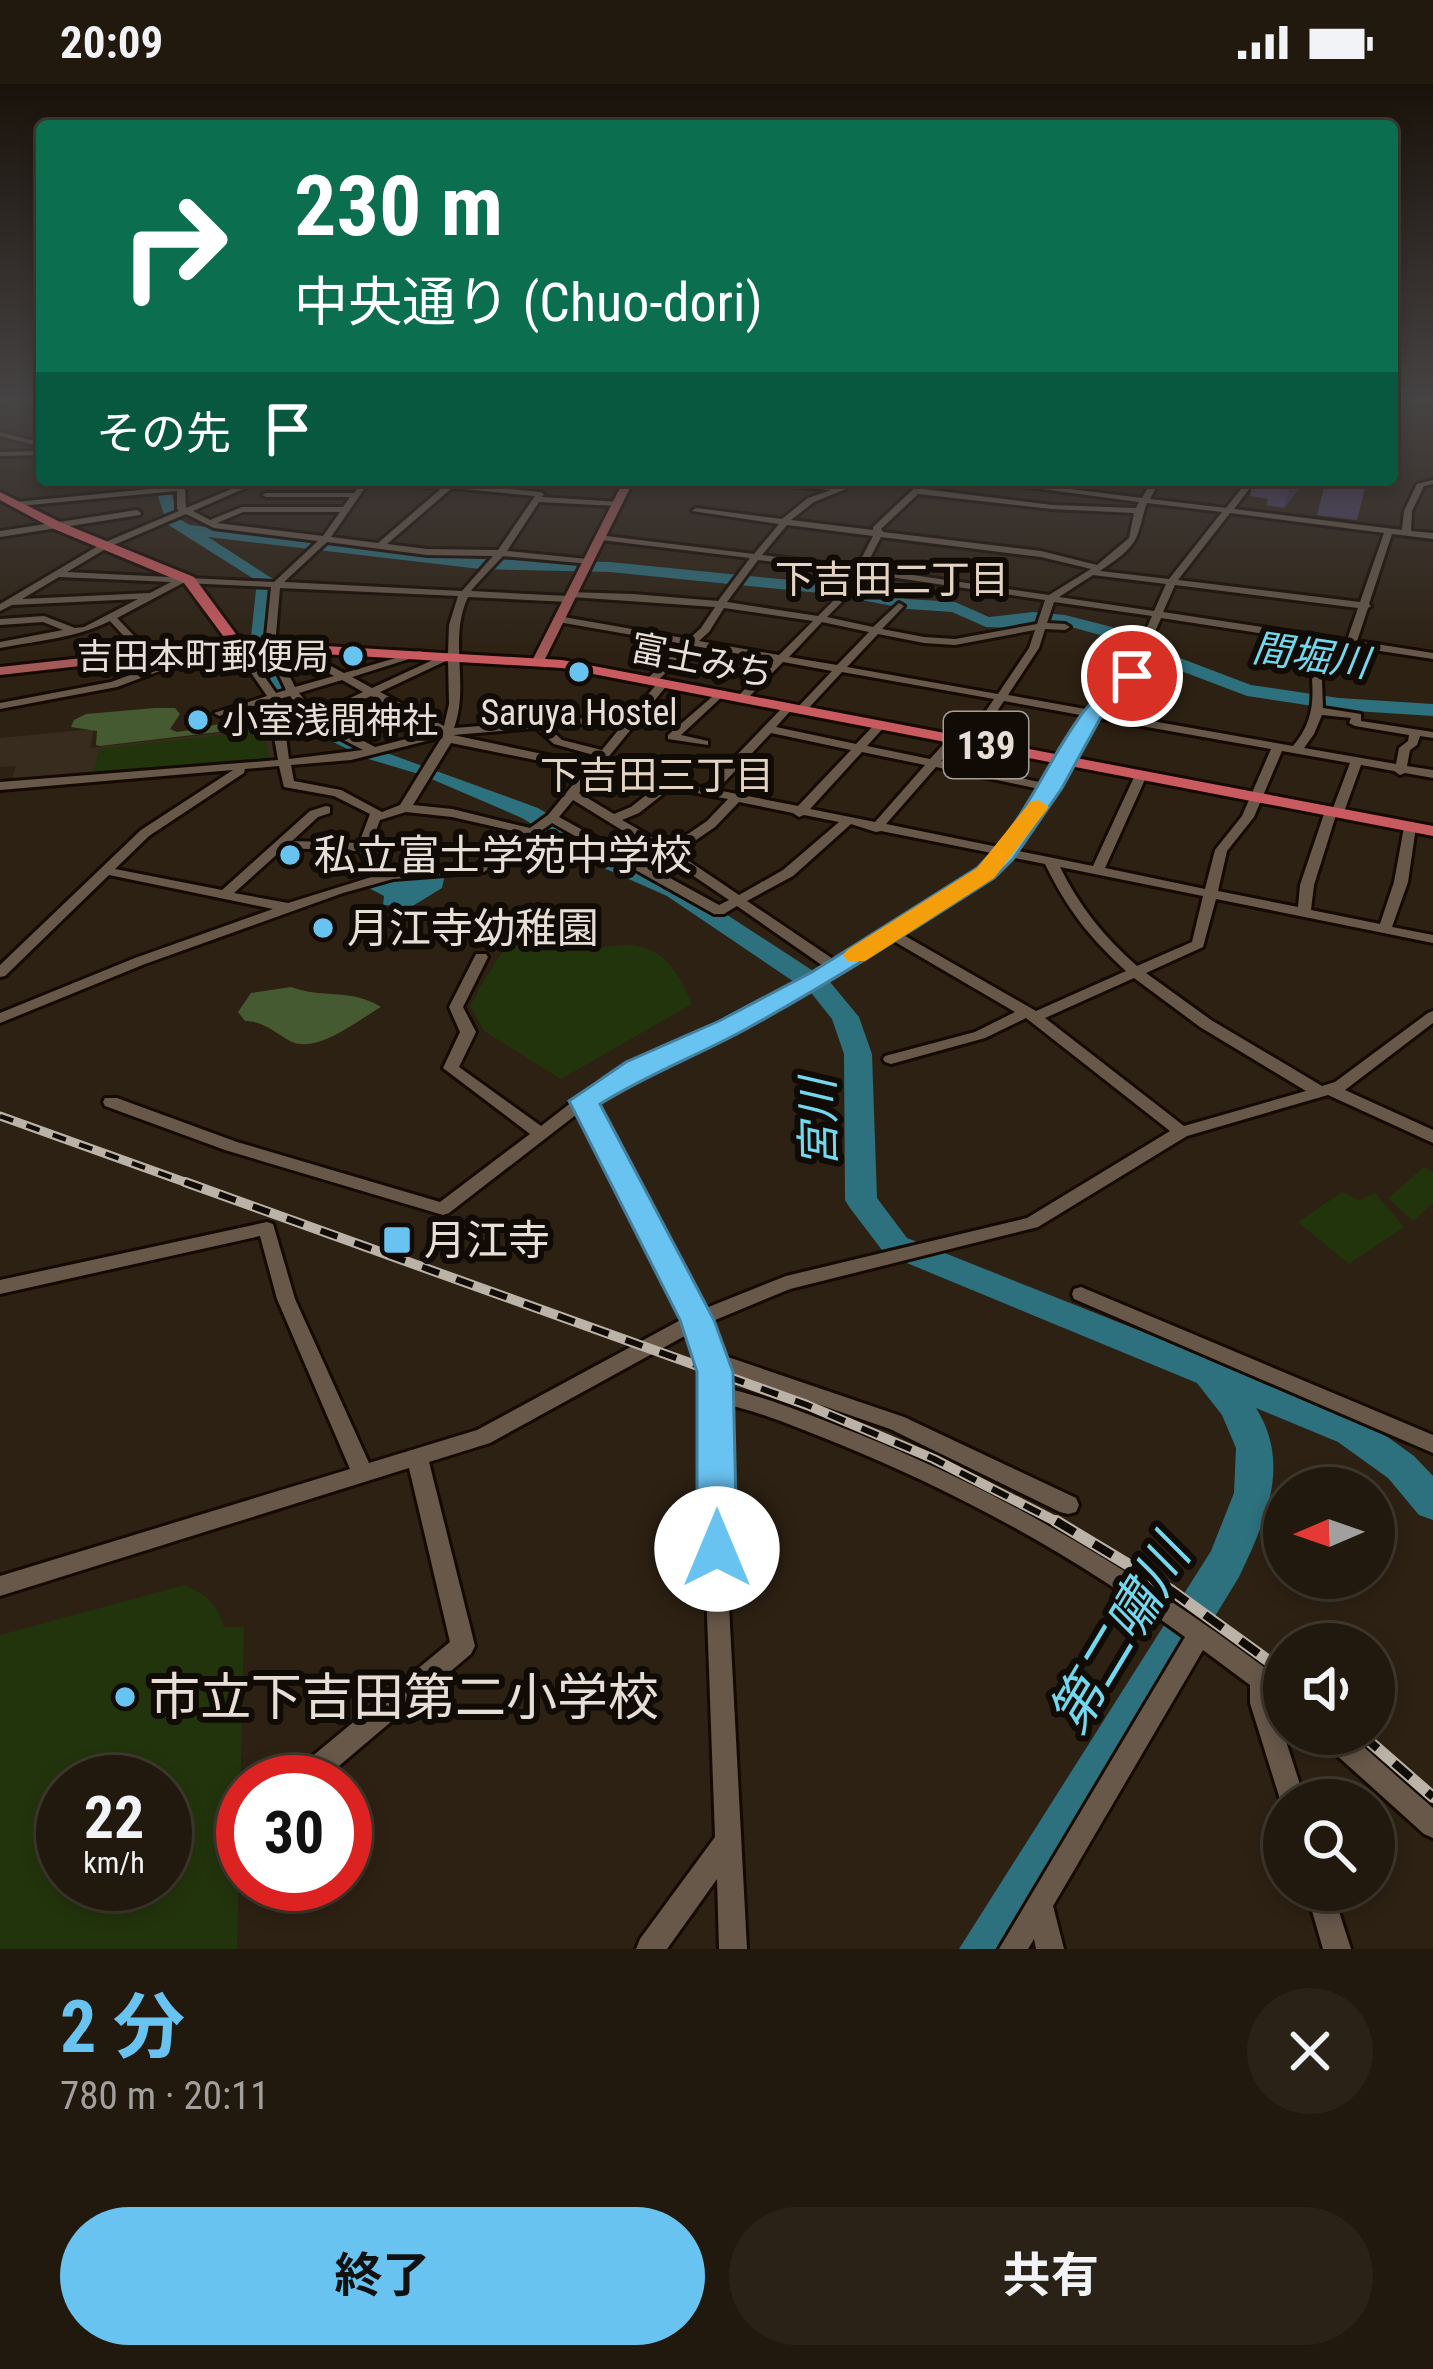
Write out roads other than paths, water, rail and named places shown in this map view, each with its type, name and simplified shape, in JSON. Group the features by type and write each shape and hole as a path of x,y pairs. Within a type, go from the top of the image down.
{"highway":[{"path":"0,495 54,524 185,580 242,645"},
{"name":"富士みち","path":"242,645 271,651 538,661 1433,831"}],"main road":[{"path":"538,661 626,486"},
{"path":"0,670 242,645"}],"street":[{"path":"1406,533 1408,512 1420,484"},
{"path":"4,605 106,545 247,486"},
{"path":"364,486 322,542 274,585 271,651 312,721 374,751"},
{"path":"380,546 448,486"},
{"path":"405,808 455,716 450,655 464,594 501,553 540,494 468,486"},
{"path":"0,1018 289,908 392,875 479,869 543,824 571,794 658,681 695,642 754,556 787,519 806,503 842,489 812,486"},
{"path":"742,698 848,591 863,570 879,532 876,529 921,486"},
{"path":"1028,486 1433,536"},
{"path":"876,829 1002,697 1034,648 1051,598 1132,539 1151,486"},
{"path":"111,1102 231,1146 443,1209 540,1133 636,1068 728,1027 820,977 953,896 1004,854 1052,788 1093,714 1129,680 1171,583 1247,486"},
{"path":"19,503 181,488 181,508 209,524 322,542 501,553 586,565"},
{"path":"916,491 1140,511"},
{"path":"266,495 358,495"},
{"path":"54,499 54,524"},
{"path":"537,499 617,504"},
{"path":"786,501 806,503"},
{"path":"209,524 242,509 346,510"},
{"path":"767,517 776,509"},
{"path":"696,511 1041,554 1093,570 1171,583 1366,606"},
{"path":"0,531 137,513"},
{"path":"1295,751 1314,731 1320,673 1351,644 1389,531"},
{"path":"601,537 863,570 1433,656"},
{"path":"56,574 721,605 942,642 994,638 1012,627 1042,620 1065,627"},
{"path":"0,645 75,632 185,580"},
{"path":"4,605 152,596"},
{"path":"709,791 767,729 842,670 899,607"},
{"path":"112,618 134,643 161,653"},
{"path":"0,622 44,619 75,632"},
{"path":"559,619 1433,774"},
{"path":"242,645 273,697 288,784 337,793 368,806 378,817"},
{"path":"0,706 113,685 212,648"},
{"path":"220,713 420,654"},
{"path":"278,736 450,655"},
{"path":"326,667 447,736 876,829 1386,926 1433,939"},
{"path":"704,743 672,737 720,693"},
{"path":"1319,706 1357,716 1355,723 1433,735"},
{"path":"0,786 283,764 539,725 585,721 627,726"},
{"path":"799,813 880,724"},
{"path":"539,725 558,742 603,754"},
{"path":"767,729 1052,788"},
{"path":"1400,770 1415,731"},
{"path":"890,1059 980,1035 1198,944 1221,850 1248,818 1278,747"},
{"path":"1304,910 1356,762"},
{"path":"0,973 145,833 244,767"},
{"path":"1097,871 1141,775"},
{"path":"614,819 635,811 670,783"},
{"path":"571,794 669,853 737,903 820,977"},
{"path":"669,853 711,824 736,797"},
{"path":"364,847 378,817 405,808 543,824 719,911 812,855 846,822"},
{"path":"225,894 314,814 326,810"},
{"path":"1386,926 1401,882 1410,827"},
{"path":"280,844 364,847"},
{"path":"364,847 372,863 392,875"},
{"path":"1052,863 1061,890 1094,932 1137,971 1237,1044 1325,1091 1433,1137"},
{"path":"107,871 289,908"},
{"path":"891,934 1031,1015 1181,1132"},
{"path":"481,957 456,1006 468,1032 451,1068 540,1133"},
{"path":"0,1586 483,1437 697,1320 786,1283 1032,1223 1181,1132 1341,1086 1433,1016"},
{"path":"584,1101 697,1320 717,1394 717,1587 733,1949"},
{"path":"0,1287 267,1228 286,1299 363,1474"},
{"path":"1082,1294 1433,1444"},
{"path":"710,1359 897,1423 1068,1505"},
{"path":"717,1394 842,1436 967,1490 1060,1540 1168,1610 1262,1680 1262,1703 1286,1779"},
{"path":"333,1755 463,1646 417,1457"},
{"path":"1013,1949 1197,1631"},
{"path":"1354,1755 1433,1825"},
{"path":"650,1949 729,1840"},
{"path":"1040,1906 1050,1949"},
{"path":"1325,1911 1337,1949"}],"water":[{"path":"445,874 442,888 411,907 383,905 384,896 365,886"}],"waterway":[{"name":"宮川","path":"169,486 165,496 172,521 265,579 259,646 277,672 289,712 365,751"},
{"name":"間堀川","path":"190,530 480,564 610,567 830,589 908,604 955,607 986,622 1011,623 1033,617 1065,620 1106,631 1137,648 1247,690 1339,704 1433,710"},
{"name":"宮川","path":"372,754 420,769"},
{"name":"宮川","path":"431,773 530,813 614,864 675,891 821,988 845,1017 858,1054 861,1200 896,1246 1351,1431 1401,1467 1433,1503"},
{"name":"第二嘯川","path":"984,1949 1225,1564 1246,1516 1253,1493 1255,1448 1235,1405 1214,1384"}],"railway":[{"path":"0,1116 193,1185"},
{"path":"185,1182 807,1405 934,1459 1061,1524"},
{"path":"1056,1521 1061,1524"},
{"path":"1061,1524 1172,1591 1263,1657"},
{"path":"1385,1755 1433,1797"}],"place":[{"name":"吉田本町郵便局","path":"353,656"},
{"name":"Saruya Hostel","path":"579,672"},
{"name":"小室浅間神社","path":"198,720"},
{"name":"私立富士学苑中学校","path":"290,855"},
{"name":"月江寺幼稚園","path":"323,928"},
{"name":"月江寺","path":"397,1240"},
{"name":"市立下吉田第二小学校","path":"125,1697"}],"district":[{"name":"下吉田二丁目","path":"892,579"},
{"name":"下吉田三丁目","path":"657,775"}]}
